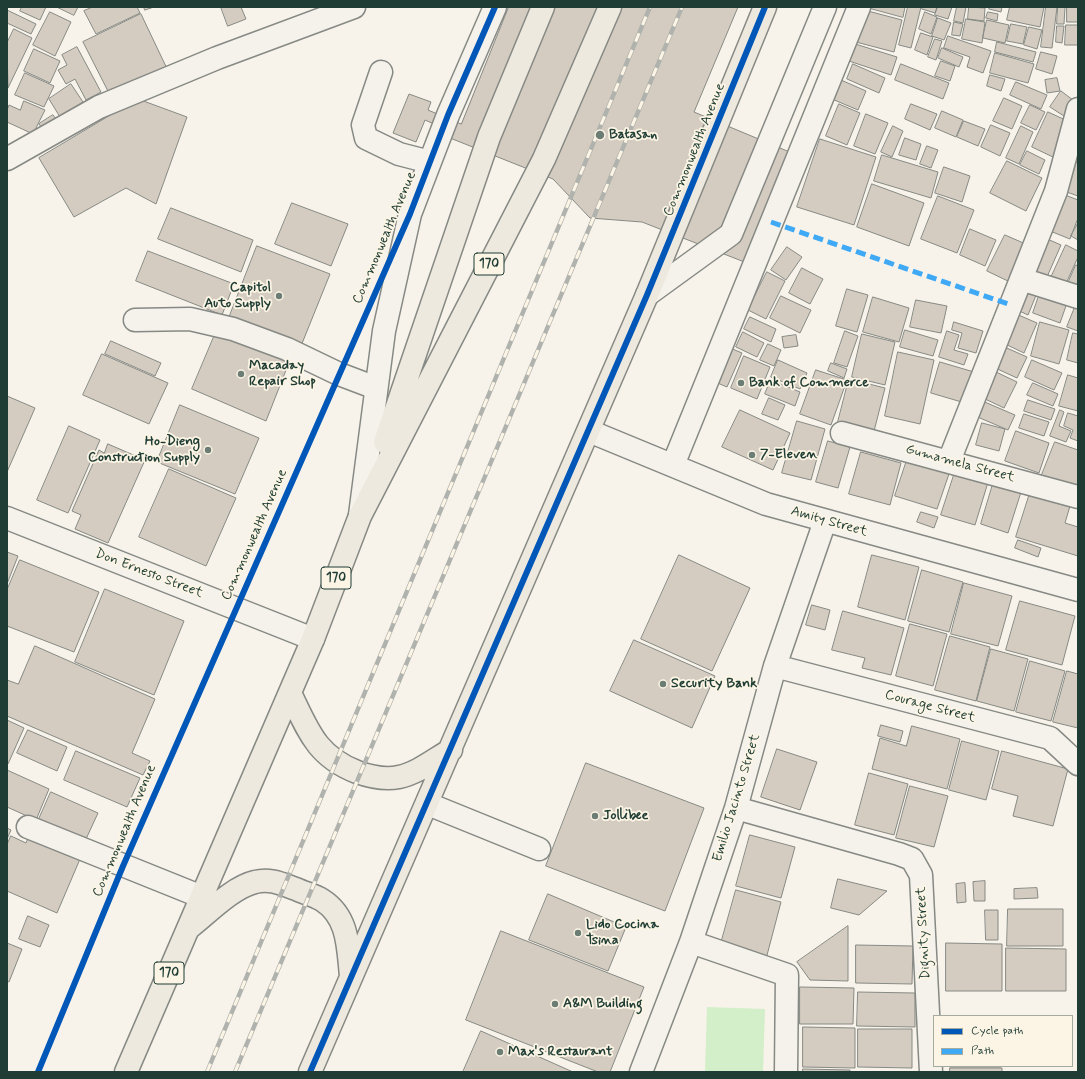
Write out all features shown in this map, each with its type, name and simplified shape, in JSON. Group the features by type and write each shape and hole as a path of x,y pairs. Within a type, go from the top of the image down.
{"main road":[{"path":"360,516 489,137 543,7"},
{"name":"Commonwealth Avenue","path":"126,1072 313,639 360,516 544,159 610,7"},
{"name":"Commonwealth Avenue","path":"310,1072 428,804 589,431 647,295 765,7"},
{"path":"290,693 319,748 343,766 363,774 381,779 400,777 415,771 451,750"},
{"path":"188,928 238,889 255,882 274,881 321,899 334,910 342,922 347,938 351,977"}],"street":[{"path":"7,159 99,107 217,58 354,7"},
{"name":"Commonwealth Avenue","path":"360,516 384,331 410,214 448,115 495,7"},
{"path":"647,295 731,234 825,7"},
{"path":"673,465 859,7"},
{"path":"381,72 363,125 366,138 399,154 430,162"},
{"path":"949,461 1056,191 1078,109"},
{"path":"771,138 801,150"},
{"path":"1021,279 1078,297"},
{"path":"135,320 190,319 233,329 288,349 339,374 376,388"},
{"name":"Amity Street","path":"589,431 766,504 1078,590"},
{"name":"Gumamela Street","path":"842,433 1078,497"},
{"name":"Don Ernesto Street","path":"7,518 313,639"},
{"name":"Emilio Jacinto Street","path":"641,1072 691,942 736,808 774,666 825,521"},
{"name":"Courage Street","path":"774,666 1050,738 1078,764"},
{"path":"428,804 539,849"},
{"name":"Dignity Street","path":"736,808 912,859 921,875 931,1072"},
{"path":"28,827 202,897"},
{"path":"691,942 787,975 786,1072"}],"green space":[{"path":"707,1007 765,1009 763,1072 705,1072"}],"building":[{"path":"22,7 46,7 40,20 20,11"},
{"path":"57,7 78,7 74,15"},
{"path":"93,7 137,7 140,13 96,34 84,11"},
{"path":"144,7 154,7 145,10"},
{"path":"221,7 241,7 246,19 228,26"},
{"name":"Batasan","path":"509,7 738,7 694,112 792,153 747,263 642,222 590,218 553,179 450,138 452,132 425,120 416,142 393,133 409,94 431,102 428,110 461,124"},
{"path":"865,7 905,7 903,17"},
{"path":"908,7 921,7 911,48 899,45"},
{"path":"923,7 937,7 935,13 922,9"},
{"path":"938,7 952,7 948,19 935,15"},
{"path":"957,7 966,7 963,23 954,21"},
{"path":"969,7 985,8 984,21 968,19"},
{"path":"990,7 1002,7 1001,12 989,9"},
{"path":"1010,7 1044,7 1040,27 1007,20"},
{"path":"1046,7 1057,7 1052,48 1041,47"},
{"path":"1058,7 1065,7 1064,24 1057,24"},
{"path":"1067,7 1078,7 1078,22 1067,22"},
{"path":"7,10 36,24 31,34 7,23"},
{"path":"864,10 902,20 894,52 856,42"},
{"path":"50,12 71,22 55,56 33,45"},
{"path":"925,12 937,17 931,34 919,29"},
{"path":"988,12 998,14 997,21 986,18"},
{"path":"141,14 170,75 112,99 83,42"},
{"path":"938,18 951,23 944,40 932,36"},
{"path":"966,19 985,22 982,43 962,39"},
{"path":"987,20 1009,25 1005,43 983,38"},
{"path":"954,22 963,24 960,36 952,35"},
{"path":"1011,24 1027,27 1023,44 1007,41"},
{"path":"1066,25 1078,25 1078,45 1065,45"},
{"path":"1057,26 1064,26 1062,43 1056,42"},
{"path":"1029,27 1042,30 1037,49 1024,45"},
{"path":"14,29 32,38 8,88 7,43"},
{"path":"921,33 933,37 927,55 915,50"},
{"path":"948,36 991,51 983,73 967,67 970,57 944,48"},
{"path":"935,39 942,41 936,60 928,57"},
{"path":"997,42 1036,52 1033,62 995,52"},
{"path":"852,43 897,57 891,75 846,60"},
{"path":"77,47 101,92 86,100 75,79 66,84 58,70 67,65 62,55"},
{"path":"942,48 963,57 959,67 938,58"},
{"path":"34,49 60,61 50,83 24,71"},
{"path":"1041,52 1057,56 1052,74 1036,69"},
{"path":"995,53 1034,64 1028,83 990,73"},
{"path":"941,61 955,66 950,81 935,76"},
{"path":"853,64 885,78 879,93 847,79"},
{"path":"901,64 949,83 943,99 895,80"},
{"path":"25,73 54,86 44,107 15,95"},
{"path":"990,75 1005,79 1001,91 987,86"},
{"path":"1057,78 1060,91 1047,93 1045,80"},
{"path":"841,80 866,91 858,110 832,99"},
{"path":"1016,82 1047,95 1041,109 1010,95"},
{"path":"71,84 83,102 60,117 49,99"},
{"path":"1061,91 1077,103 1067,118 1050,107"},
{"path":"1004,98 1022,106 1012,129 993,121"},
{"path":"138,99 187,117 156,204 126,188 74,217 39,158"},
{"path":"24,101 45,110 33,134 7,122 7,110 9,105 20,110"},
{"path":"839,104 860,113 847,145 826,136"},
{"path":"911,104 937,114 930,130 905,119"},
{"path":"1030,105 1045,112 1036,130 1021,123"},
{"path":"942,111 963,120 956,137 935,128"},
{"path":"1048,112 1072,123 1055,158 1032,147"},
{"path":"866,114 888,123 875,154 854,146"},
{"path":"53,115 57,120 47,135 39,124"},
{"path":"964,121 985,129 978,146 957,137"},
{"path":"991,125 1010,133 1000,156 981,147"},
{"path":"893,126 903,131 892,157 881,152"},
{"path":"1021,126 1033,132 1019,164 1006,158"},
{"path":"905,138 921,144 916,160 899,155"},
{"path":"820,139 876,157 854,225 797,207"},
{"path":"927,146 938,150 931,168 920,164"},
{"path":"1027,151 1045,160 1039,174 1020,165"},
{"path":"882,155 938,172 931,198 874,181"},
{"path":"1007,161 1042,178 1026,211 990,193"},
{"path":"1072,161 1078,163 1078,196 1061,190"},
{"path":"944,167 970,176 962,202 935,193"},
{"path":"872,184 924,203 909,246 857,227"},
{"path":"1060,193 1078,200 1078,218 1070,239 1045,229"},
{"path":"938,196 974,210 957,253 921,239"},
{"path":"292,203 348,224 331,266 275,244"},
{"path":"171,208 253,240 241,272 158,239"},
{"path":"1078,223 1078,240 1071,236"},
{"path":"970,229 996,240 985,266 960,255"},
{"path":"1005,235 1028,245 1010,282 987,271"},
{"path":"1045,238 1061,245 1043,286 1027,279"},
{"path":"1066,245 1078,251 1078,257 1064,288 1049,282"},
{"name":"Capitol Auto Supply","path":"257,246 330,274 301,346 229,318"},
{"path":"787,247 802,257 786,280 771,270"},
{"path":"148,251 234,284 222,315 136,281"},
{"path":"1076,265 1078,266 1078,284 1075,292 1066,288"},
{"path":"802,268 823,279 810,304 789,293"},
{"path":"767,272 785,281 766,319 748,310"},
{"path":"1026,282 1039,288 1028,315 1015,309"},
{"path":"847,289 868,295 857,332 836,326"},
{"path":"1041,290 1068,300 1060,323 1033,313"},
{"path":"781,296 811,310 800,333 770,318"},
{"path":"873,297 909,308 899,342 863,332"},
{"path":"1078,299 1078,331 1067,327"},
{"path":"916,300 947,306 941,333 910,327"},
{"path":"1014,313 1037,323 1024,353 1001,342"},
{"path":"750,317 776,329 771,342 744,329"},
{"path":"954,322 983,331 976,353 958,348 962,333 952,330"},
{"path":"1040,322 1069,330 1059,364 1031,356"},
{"path":"905,330 938,340 933,356 900,347"},
{"path":"845,331 858,336 847,367 834,363"},
{"path":"947,331 959,335 954,350 968,354 964,365 939,357"},
{"name":"Macaday Repair Shop","path":"216,332 290,360 266,421 192,389"},
{"path":"743,332 764,343 757,357 736,347"},
{"path":"1073,333 1078,334 1078,363 1067,360"},
{"path":"862,334 895,342 885,385 852,377"},
{"path":"796,335 798,346 784,348 782,337"},
{"path":"111,341 161,363 155,376 105,354"},
{"path":"768,344 781,350 774,366 760,360"},
{"path":"723,345 742,353 727,387 708,379"},
{"path":"1000,345 1027,357 1017,378 991,366"},
{"path":"898,352 934,360 920,424 885,416"},
{"path":"102,354 168,383 149,424 83,395"},
{"path":"744,356 770,367 757,399 731,388"},
{"path":"778,360 807,373 800,389 771,377"},
{"path":"1032,360 1062,373 1054,390 1025,377"},
{"path":"940,362 974,372 965,403 931,393"},
{"path":"831,363 847,369 844,378 828,371"},
{"path":"816,370 847,380 831,425 800,414"},
{"path":"994,371 1017,382 1004,408 981,397"},
{"path":"1068,375 1078,378 1078,411 1059,406"},
{"path":"849,379 885,388 872,439 836,430"},
{"path":"771,380 800,392 795,406 765,394"},
{"path":"1033,383 1058,394 1053,406 1027,395"},
{"path":"7,396 35,408 7,472"},
{"path":"769,398 785,405 778,420 762,414"},
{"path":"980,400 1015,415 1008,430 973,415"},
{"path":"1028,400 1055,409 1051,420 1024,411"},
{"name":"Ho-Dieng Construction Supply","path":"180,405 259,438 235,494 157,462"},
{"path":"740,410 790,433 773,470 722,447"},
{"path":"1060,410 1064,412 1059,426 1071,431 1066,442 1050,436"},
{"path":"1068,413 1078,416 1078,441 1070,438 1073,430 1064,426"},
{"path":"1024,414 1049,422 1044,436 1019,428"},
{"path":"797,421 825,429 811,480 782,473"},
{"path":"982,423 1005,429 999,451 976,445"},
{"path":"69,426 100,440 68,513 37,500"},
{"path":"1016,431 1049,443 1039,473 1005,461"},
{"path":"828,441 850,447 838,488 816,482"},
{"path":"1055,442 1078,450 1078,486 1041,477"},
{"path":"108,444 145,460 108,543 75,529 81,515 72,511 99,450 104,453"},
{"path":"861,452 901,463 890,505 849,494"},
{"path":"909,454 951,468 937,509 895,496"},
{"path":"169,469 236,498 206,566 139,537"},
{"path":"956,469 989,479 975,525 941,515"},
{"path":"993,484 1021,492 1008,533 981,524"},
{"path":"1030,493 1070,506 1065,523 1078,527 1078,556 1016,537"},
{"path":"921,512 938,517 934,528 917,522"},
{"path":"1018,540 1041,548 1038,557 1015,548"},
{"path":"7,552 18,556 7,584"},
{"path":"679,555 750,588 712,671 641,639"},
{"path":"872,555 919,567 905,620 858,607"},
{"path":"20,560 99,592 74,652 7,626 7,590"},
{"path":"922,570 963,582 949,632 908,621"},
{"path":"964,583 1012,596 998,646 951,634"},
{"path":"105,589 184,621 154,695 75,662"},
{"path":"1020,601 1075,616 1062,665 1006,650"},
{"path":"812,605 830,610 825,630 806,625"},
{"path":"843,611 904,628 891,675 862,668 865,658 832,650"},
{"path":"910,624 947,634 933,686 896,676"},
{"path":"950,636 990,647 976,701 935,690"},
{"name":"Security Bank","path":"634,640 715,676 692,728 610,691"},
{"path":"35,646 155,699 132,753 150,761 143,775 7,716 7,680 18,684"},
{"path":"991,649 1028,659 1014,711 977,701"},
{"path":"1030,661 1065,671 1051,721 1016,712"},
{"path":"1067,671 1078,674 1078,728 1053,722"},
{"path":"7,720 24,728 8,764 7,763"},
{"path":"881,725 903,731 900,742 878,736"},
{"path":"912,726 960,739 947,789 872,769 880,738 906,746"},
{"path":"28,730 67,747 57,771 17,753"},
{"path":"962,741 999,751 986,800 949,790"},
{"path":"777,749 817,762 800,810 761,797"},
{"path":"76,751 140,778 127,807 64,780"},
{"path":"1002,751 1068,769 1053,826 1013,816 1018,796 992,789"},
{"path":"586,763 704,808 665,911 546,866"},
{"path":"7,770 49,789 36,820 7,807"},
{"path":"869,773 908,784 894,835 855,825"},
{"path":"910,786 948,796 934,847 896,838"},
{"path":"51,792 98,813 86,839 39,819"},
{"path":"7,828 11,830 7,839"},
{"path":"750,835 795,847 781,898 736,886"},
{"path":"11,836 26,843 29,836 80,859 57,913 7,891 7,845"},
{"path":"838,879 887,891 859,915 831,908"},
{"path":"985,881 985,901 974,901 973,882"},
{"path":"965,883 966,902 957,903 956,884"},
{"path":"1037,888 1038,898 1014,899 1014,889"},
{"path":"736,890 781,902 766,959 720,947"},
{"name":"Lido Cocina Tsina","path":"548,894 626,927 608,971 529,940"},
{"path":"1008,909 1063,909 1063,946 1007,946"},
{"path":"985,910 998,910 998,940 986,940"},
{"path":"28,916 49,925 40,947 19,939"},
{"path":"848,926 848,981 810,980 797,962"},
{"name":"A&M Building","path":"501,931 644,987 610,1072 598,1072 466,1020"},
{"path":"7,943 22,949 9,982 7,981"},
{"path":"946,943 1002,944 1002,991 946,991"},
{"path":"856,945 913,946 912,984 856,983"},
{"path":"1006,948 1066,949 1066,991 1006,991"},
{"path":"800,987 854,988 853,1024 800,1024"},
{"path":"858,992 915,993 915,1027 857,1026"},
{"path":"803,1027 855,1028 855,1068 803,1067"},
{"path":"858,1029 912,1029 912,1068 858,1067"},
{"name":"Max's Restaurant","path":"481,1031 573,1072 463,1072"},
{"path":"950,1068 1002,1068 1002,1072 950,1072"},
{"path":"803,1069 850,1070 850,1072 803,1072"}],"railway":[{"path":"207,1072 650,7"},
{"path":"235,1072 682,7"}],"marked path":[{"path":"771,222 1011,305"}],"cycle path":[{"path":"38,1072 123,866 410,214 448,115 495,7"},
{"path":"310,1072 647,295 765,7"}],"place":[{"name":"Batasan","path":"600,135"},
{"name":"Capitol Auto Supply","path":"279,296"},
{"name":"Macaday Repair Shop","path":"241,374"},
{"name":"Bank of Commerce","path":"741,383"},
{"name":"Ho-Dieng Construction Supply","path":"208,450"},
{"name":"7-Eleven","path":"752,455"},
{"name":"Security Bank","path":"663,684"},
{"name":"Jollibee","path":"595,816"},
{"name":"Lido Cocina Tsina","path":"578,933"},
{"name":"A&M Building","path":"555,1004"},
{"name":"Max's Restaurant","path":"500,1052"}]}
